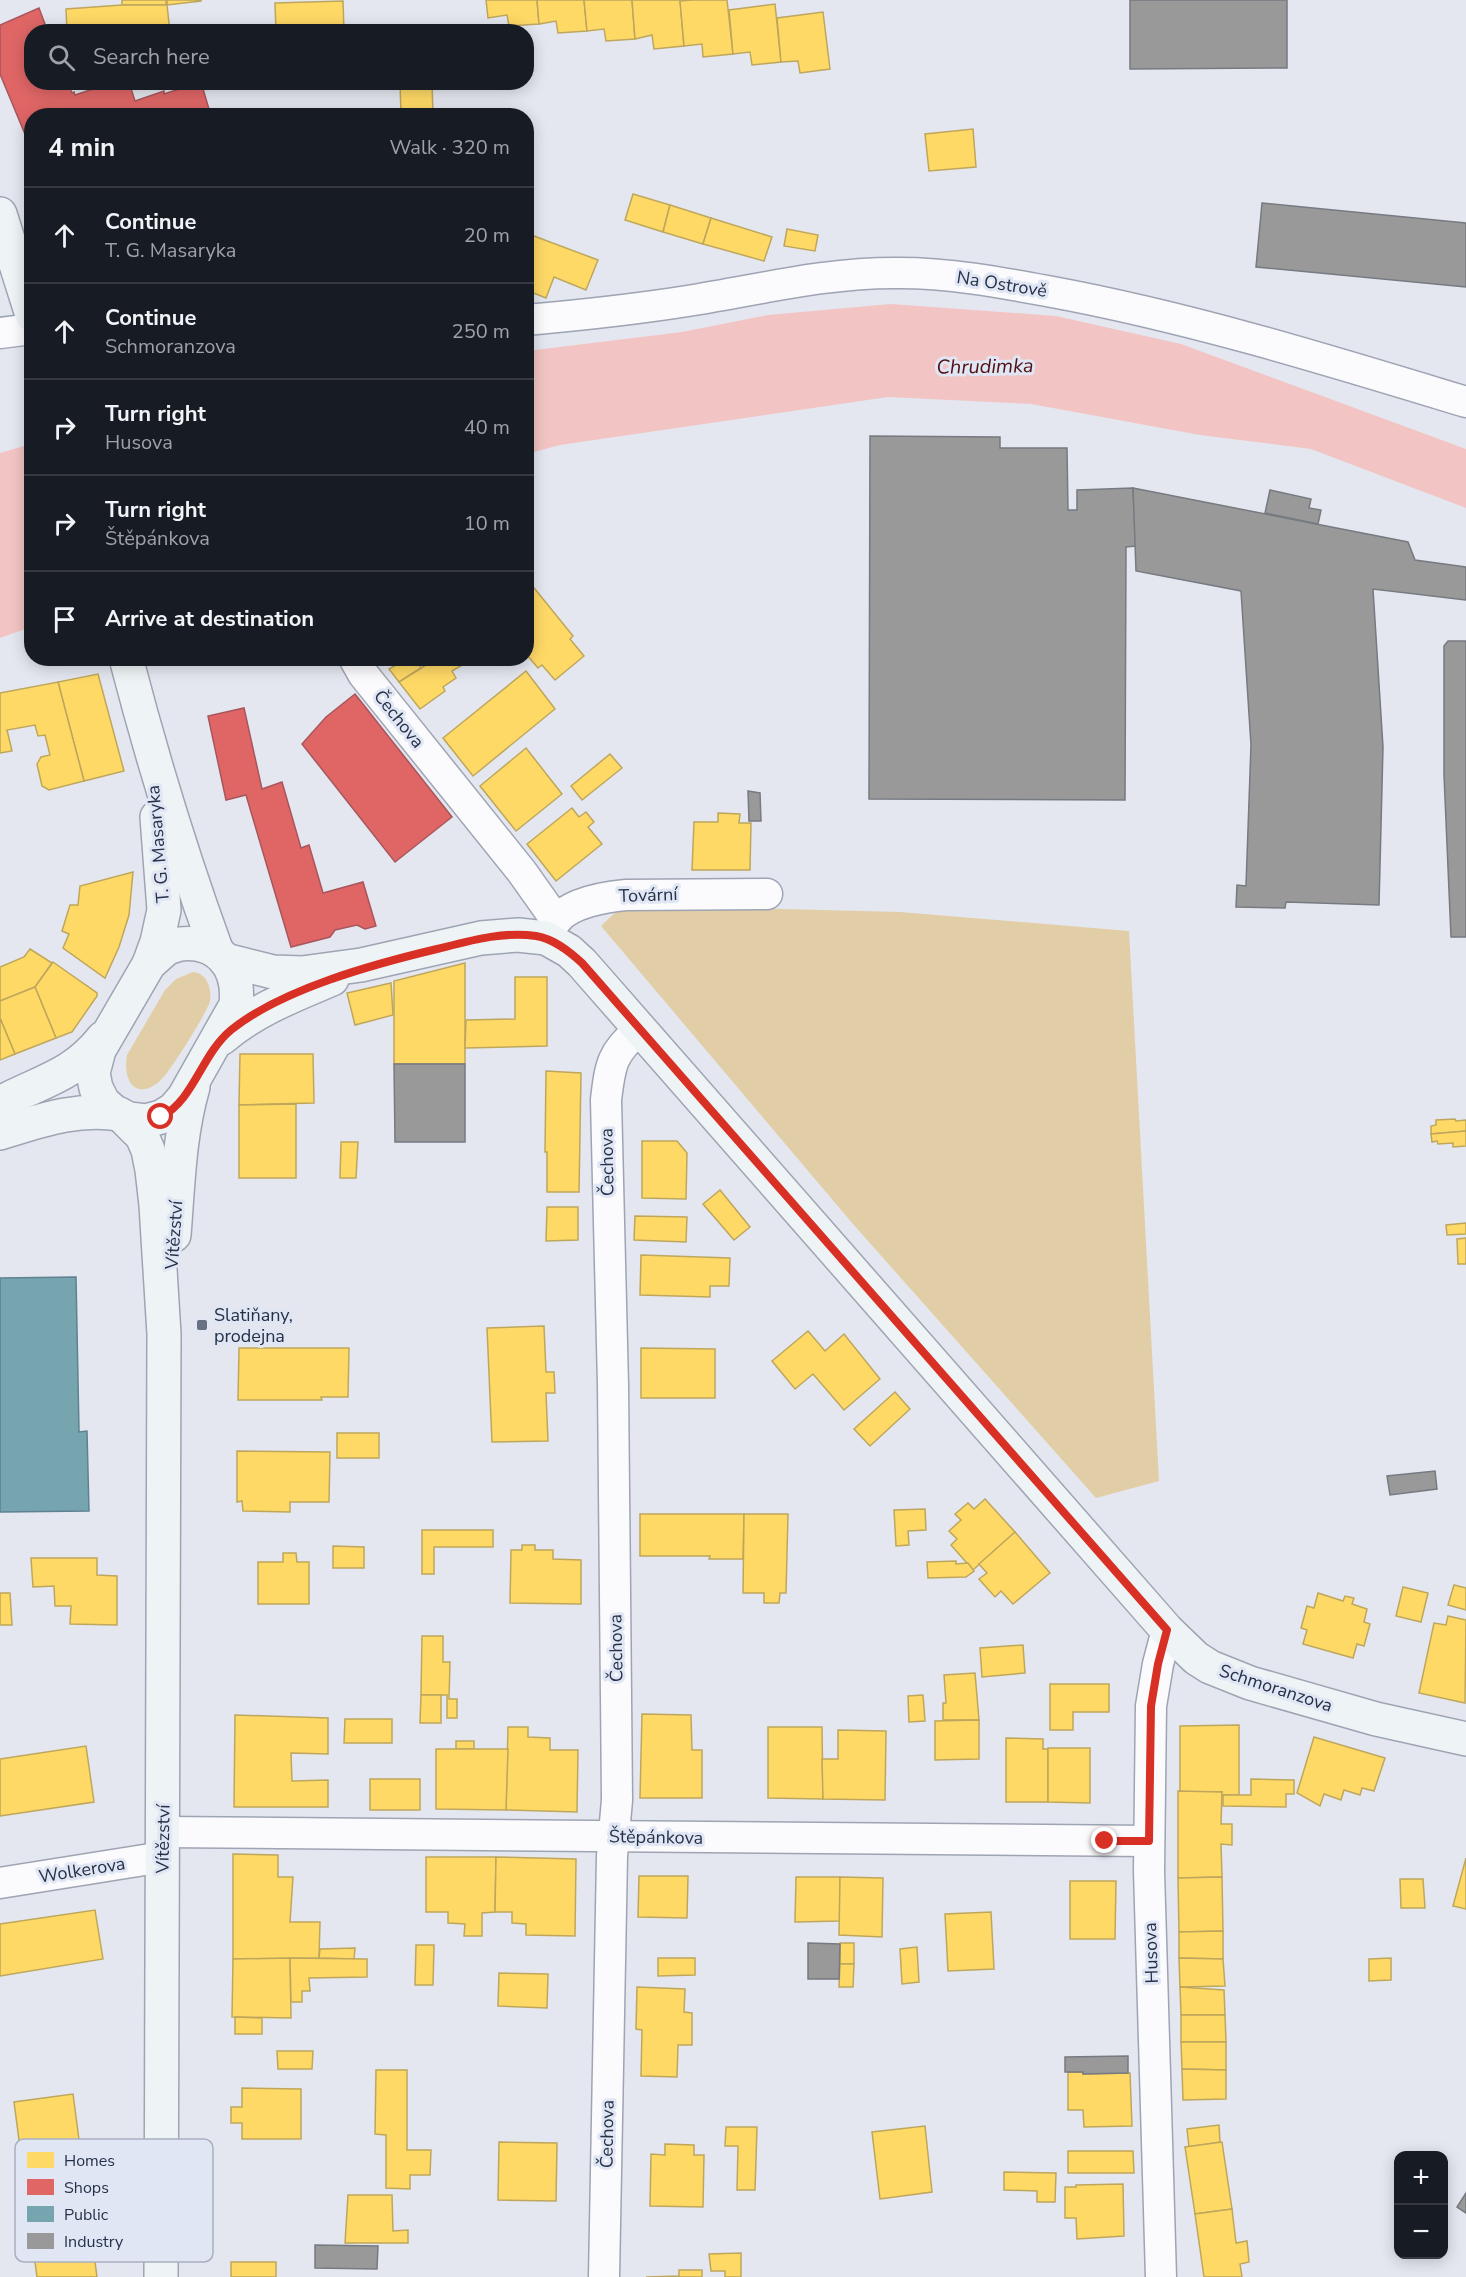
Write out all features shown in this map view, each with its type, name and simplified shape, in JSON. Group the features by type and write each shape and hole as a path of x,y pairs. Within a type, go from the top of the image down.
{"main road":[{"path":"0,214 24,290"},
{"name":"T. G. Masaryka","path":"0,1132 66,1114 97,1111 146,1121 168,1114 184,1097 236,1005 238,992 236,978 221,956 192,883 143,723 128,666"},
{"name":"T. G. Masaryka","path":"121,1115 103,1102 96,1088 93,1073 95,1058 148,964 162,924 164,901 154,785 143,723"},
{"name":"Schmoranzova","path":"221,956 289,974 346,968 481,938 551,929 1167,1630 1196,1658 1230,1676 1354,1713 1466,1739"},
{"name":"T. G. Masaryka","path":"148,964 167,948 180,944 198,944 221,956"},
{"name":"Schmoranzova","path":"205,1061 234,1028 276,1004 333,979 402,957"},
{"name":"T. G. Masaryka","path":"0,1103 73,1068 85,1059 114,1024"},
{"name":"Vítězství","path":"165,1401 168,1324 182,1146 186,1115 205,1061"},
{"name":"Vítězství","path":"121,1115 142,1136 148,1150 152,1170 162,1291 165,1401 162,2139"},
{"name":"Vítězství","path":"161,2262 161,2277"}],"street":[{"name":"Na Ostrově","path":"534,319 643,308 821,278 865,273 934,273 1099,301 1301,352 1466,402"},
{"path":"0,333 24,330"},
{"name":"Čechova","path":"358,666 522,872 551,929"},
{"name":"Tovární","path":"551,929 593,900 626,895 767,894"},
{"name":"Čechova","path":"604,2277 612,1856 617,1800 613,1408 606,1100 614,1059 621,1045 639,1030"},
{"name":"Husova","path":"1161,2277 1149,1841 1152,1698 1167,1630"},
{"name":"Štěpánkova","path":"163,1845 615,1836 1149,1841"},
{"name":"Wolkerova","path":"0,1883 163,1845"}],"shaded area":[{"path":"623,905 900,912 1129,931 1159,1481 1096,1498 853,1224 601,926"},
{"path":"193,972 202,975 207,982 210,996 208,1007 166,1075 152,1086 138,1089 129,1081 127,1055 165,990 176,979"}],"water":[{"name":"Chrudimka","path":"891,304 1056,316 1181,344 1466,449 1466,508 1311,449 1200,435 1031,404 888,397 560,445 534,452 534,350 682,332 768,315"},
{"path":"24,446 24,629 0,638 0,453"}],"building: Homes":[{"path":"122,0 166,0 166,5 122,5"},
{"path":"167,0 201,0 201,1 167,5"},
{"path":"486,0 537,0 539,24 509,24 507,15 488,18"},
{"path":"537,0 584,0 587,31 558,33 556,21 539,24"},
{"path":"584,0 632,0 635,39 606,41 604,29 587,31"},
{"path":"632,0 680,0 684,46 654,49 652,35 635,39"},
{"path":"727,0 733,54 703,57 702,44 684,46 680,1"},
{"path":"343,1 344,24 276,24 275,3"},
{"path":"775,4 781,62 752,65 750,52 733,54 729,10"},
{"path":"167,5 169,24 67,24 66,9"},
{"path":"823,12 830,69 800,73 798,61 781,62 777,18"},
{"path":"400,90 432,90 433,108 401,108"},
{"path":"973,129 976,167 929,171 925,134"},
{"path":"633,194 670,205 663,232 625,220"},
{"path":"670,205 711,218 703,244 663,232"},
{"path":"711,218 772,237 764,261 703,244"},
{"path":"787,229 818,235 815,251 784,246"},
{"path":"534,236 598,260 586,290 554,277 546,298 534,293"},
{"path":"534,588 573,636 570,639 584,656 555,680 542,665 538,668 534,663"},
{"path":"394,666 420,666 421,668 399,682 389,669"},
{"path":"424,666 460,666 452,671 456,678 443,687 445,691 420,709 399,682"},
{"path":"526,671 555,709 473,776 443,738"},
{"path":"98,674 124,771 84,781 58,682"},
{"path":"58,682 84,781 49,790 42,786 37,764 41,757 50,755 45,735 38,736 35,725 7,730 12,751 0,753 0,693"},
{"path":"526,748 562,794 516,831 480,786"},
{"path":"610,754 622,768 582,800 571,786"},
{"path":"572,808 579,817 586,812 594,822 588,827 602,844 556,881 527,844"},
{"path":"718,813 740,814 739,823 751,823 750,870 692,870 694,822 718,822"},
{"path":"133,872 129,915 119,947 105,978 63,948 69,934 62,931 70,905 78,905 80,886"},
{"path":"30,949 52,963 35,987 0,1001 0,967 24,957"},
{"path":"53,962 97,993 72,1032 56,1038 35,987"},
{"path":"465,963 465,1064 394,1064 394,981"},
{"path":"515,977 547,977 547,1046 465,1048 466,1020 515,1019"},
{"path":"391,983 393,1015 355,1025 347,993"},
{"path":"35,987 56,1038 15,1054 0,1018 0,1001"},
{"path":"0,1018 15,1054 0,1060"},
{"path":"240,1054 313,1054 314,1103 239,1105"},
{"path":"546,1071 581,1073 579,1192 547,1192"},
{"path":"296,1104 296,1178 239,1178 239,1105"},
{"path":"1455,1119 1456,1121 1466,1120 1466,1131 1431,1134 1431,1126 1436,1125 1436,1120"},
{"path":"1466,1131 1466,1146 1453,1147 1453,1143 1432,1142 1431,1134"},
{"path":"642,1141 677,1141 687,1153 686,1199 642,1198"},
{"path":"341,1142 358,1142 356,1178 340,1178"},
{"path":"720,1190 750,1227 734,1240 703,1204"},
{"path":"547,1207 578,1207 578,1240 546,1241"},
{"path":"635,1216 687,1217 686,1242 634,1240"},
{"path":"1466,1223 1466,1234 1447,1235 1446,1225"},
{"path":"1466,1238 1466,1264 1458,1264 1457,1239"},
{"path":"641,1255 730,1258 729,1286 710,1286 710,1297 640,1295"},
{"path":"544,1326 546,1372 554,1372 555,1393 546,1393 548,1441 492,1442 487,1328"},
{"path":"808,1331 825,1351 844,1334 880,1379 844,1410 813,1374 795,1389 772,1361"},
{"path":"239,1348 349,1348 348,1397 321,1397 322,1400 238,1400"},
{"path":"641,1348 715,1349 715,1398 641,1398"},
{"path":"895,1392 910,1409 870,1446 854,1429"},
{"path":"337,1433 379,1433 379,1458 337,1458"},
{"path":"237,1451 330,1452 329,1502 290,1502 290,1512 243,1511 242,1501 237,1502"},
{"path":"985,1499 1015,1532 973,1570 951,1545 957,1539 949,1531 961,1520 955,1514 968,1503 974,1509"},
{"path":"925,1509 926,1530 908,1531 909,1545 896,1546 894,1510"},
{"path":"640,1514 744,1514 743,1559 709,1559 710,1556 640,1556"},
{"path":"744,1514 788,1514 786,1593 780,1593 779,1603 764,1603 764,1593 743,1593"},
{"path":"422,1530 493,1530 493,1547 434,1547 434,1574 422,1574"},
{"path":"1015,1532 1050,1573 1013,1604 1001,1591 995,1597 979,1579 987,1573 979,1564"},
{"path":"522,1545 535,1545 535,1550 553,1550 553,1559 581,1560 581,1604 510,1603 511,1550 522,1550"},
{"path":"333,1546 364,1547 364,1568 333,1568"},
{"path":"283,1553 296,1553 297,1562 309,1562 309,1604 258,1604 258,1562 283,1562"},
{"path":"31,1558 97,1558 97,1575 117,1576 117,1625 70,1624 71,1606 55,1606 54,1586 33,1587"},
{"path":"956,1561 956,1564 968,1563 974,1571 966,1577 928,1578 927,1562"},
{"path":"1454,1585 1466,1588 1466,1610 1448,1605"},
{"path":"1403,1587 1428,1593 1421,1622 1396,1616"},
{"path":"0,1593 10,1593 12,1625 0,1625"},
{"path":"1318,1593 1343,1601 1345,1596 1354,1598 1352,1604 1367,1609 1364,1622 1370,1624 1364,1646 1357,1644 1353,1658 1303,1644 1307,1630 1301,1628 1307,1606 1314,1608"},
{"path":"1448,1616 1466,1620 1465,1703 1419,1693 1434,1623 1446,1625"},
{"path":"422,1636 443,1636 443,1662 450,1662 449,1699 457,1699 457,1718 447,1718 447,1695 421,1695"},
{"path":"1023,1645 1025,1673 982,1677 980,1648"},
{"path":"975,1673 979,1720 943,1720 943,1703 946,1703 944,1675"},
{"path":"1050,1684 1109,1684 1109,1712 1073,1712 1073,1730 1050,1730"},
{"path":"421,1695 441,1695 441,1723 420,1723"},
{"path":"923,1695 925,1721 909,1722 908,1696"},
{"path":"642,1714 691,1715 692,1750 702,1750 702,1798 640,1798"},
{"path":"235,1715 328,1718 328,1754 291,1753 292,1781 328,1780 328,1807 234,1807"},
{"path":"345,1719 392,1719 392,1743 344,1743"},
{"path":"979,1720 979,1759 935,1760 935,1721"},
{"path":"1239,1725 1239,1795 1221,1795 1222,1792 1180,1792 1180,1726"},
{"path":"508,1727 528,1727 528,1737 550,1738 550,1750 578,1750 577,1812 506,1810"},
{"path":"768,1727 822,1727 823,1799 768,1798"},
{"path":"838,1730 886,1731 885,1800 823,1799 822,1759 838,1759"},
{"path":"1314,1737 1385,1758 1374,1791 1362,1788 1360,1795 1344,1790 1341,1800 1324,1794 1320,1806 1297,1793"},
{"path":"1006,1738 1043,1739 1043,1749 1048,1749 1048,1802 1006,1802"},
{"path":"456,1741 474,1741 474,1749 456,1749"},
{"path":"86,1746 94,1802 0,1816 0,1759"},
{"path":"1048,1748 1090,1748 1090,1803 1048,1802"},
{"path":"436,1749 508,1749 506,1810 436,1809"},
{"path":"370,1779 420,1779 420,1810 370,1810"},
{"path":"1251,1779 1294,1780 1294,1794 1286,1794 1286,1807 1223,1806 1223,1795 1251,1795"},
{"path":"1178,1791 1222,1792 1221,1824 1232,1824 1232,1845 1221,1844 1222,1877 1178,1878"},
{"path":"233,1854 278,1855 278,1877 293,1877 290,1922 320,1922 319,1958 233,1959"},
{"path":"426,1857 496,1857 495,1912 482,1913 482,1936 464,1936 465,1924 448,1923 448,1912 426,1912"},
{"path":"496,1857 576,1859 575,1936 526,1935 526,1924 512,1923 512,1912 495,1912"},
{"path":"1466,1858 1466,1909 1453,1906"},
{"path":"639,1876 688,1876 687,1918 638,1917"},
{"path":"796,1877 840,1877 840,1921 795,1922"},
{"path":"840,1877 883,1878 882,1937 839,1935"},
{"path":"1222,1877 1223,1931 1179,1932 1178,1878"},
{"path":"1400,1879 1423,1879 1425,1908 1401,1908"},
{"path":"1070,1881 1116,1881 1115,1939 1070,1939"},
{"path":"95,1910 103,1959 0,1976 0,1924"},
{"path":"991,1912 994,1969 948,1971 945,1914"},
{"path":"1223,1931 1223,1959 1179,1958 1179,1932"},
{"path":"840,1943 854,1943 854,1964 840,1964"},
{"path":"416,1945 434,1945 433,1985 415,1985"},
{"path":"917,1947 919,1982 902,1984 900,1949"},
{"path":"355,1948 354,1959 319,1958 320,1949"},
{"path":"290,1958 291,2018 232,2017 233,1959"},
{"path":"290,1958 367,1959 367,1977 309,1978 310,1991 302,1991 302,2002 291,2002"},
{"path":"658,1958 695,1958 695,1975 658,1976"},
{"path":"1179,1958 1223,1959 1225,1986 1180,1987"},
{"path":"1391,1958 1391,1980 1369,1981 1369,1959"},
{"path":"840,1964 854,1964 853,1987 839,1987"},
{"path":"499,1973 548,1974 547,2008 498,2006"},
{"path":"637,1987 685,1989 684,2012 692,2013 692,2045 678,2045 677,2077 641,2076 642,2030 636,2029"},
{"path":"1180,1987 1224,1990 1225,2015 1181,2015"},
{"path":"1181,2015 1225,2015 1226,2042 1181,2042"},
{"path":"235,2017 262,2018 262,2034 235,2034"},
{"path":"1181,2042 1226,2042 1226,2070 1182,2069"},
{"path":"277,2051 313,2051 312,2069 278,2069"},
{"path":"1182,2069 1226,2070 1226,2099 1183,2100"},
{"path":"376,2070 407,2070 407,2150 431,2150 430,2175 410,2175 410,2189 386,2188 386,2135 375,2134"},
{"path":"1068,2072 1130,2073 1132,2126 1084,2127 1083,2110 1068,2110"},
{"path":"242,2088 301,2089 301,2139 242,2139 242,2123 231,2123 231,2107 242,2107"},
{"path":"73,2094 79,2139 19,2139 14,2102"},
{"path":"1219,2125 1220,2142 1189,2147 1187,2129"},
{"path":"925,2126 932,2192 880,2199 872,2132"},
{"path":"726,2127 757,2127 755,2190 737,2190 738,2146 725,2146"},
{"path":"499,2142 557,2143 556,2201 498,2200"},
{"path":"1222,2142 1232,2209 1195,2214 1185,2147"},
{"path":"665,2144 694,2145 694,2155 704,2155 703,2207 650,2206 651,2154 665,2155"},
{"path":"1068,2151 1133,2151 1134,2173 1068,2173"},
{"path":"1004,2172 1056,2173 1055,2202 1037,2202 1037,2191 1004,2190"},
{"path":"1123,2184 1124,2236 1077,2239 1076,2218 1065,2218 1065,2187"},
{"path":"348,2195 392,2195 393,2231 408,2230 408,2243 345,2243"},
{"path":"1232,2209 1236,2243 1247,2241 1249,2262 1240,2264 1242,2277 1204,2277 1195,2214"},
{"path":"741,2253 741,2277 725,2277 725,2271 711,2271 709,2254"},
{"path":"35,2262 95,2262 97,2277 37,2277"},
{"path":"231,2262 276,2262 276,2277 231,2277"},
{"path":"679,2270 702,2270 702,2277 646,2277 679,2276"}],"building: Shops":[{"path":"39,8 45,24 24,24 24,90 71,90 75,95 90,90 132,90 135,101 164,91 164,94 176,90 203,90 209,108 24,108 24,132 0,74 0,25"},
{"path":"355,694 452,817 395,862 302,744 326,717"},
{"path":"244,708 262,789 282,782 301,848 309,845 323,893 363,882 376,926 365,929 357,925 335,930 330,937 291,947 246,795 226,800 208,716"}],"building: Public":[{"path":"76,1277 79,1432 87,1431 89,1511 0,1512 0,1278"}],"building: Industry":[{"path":"1130,0 1287,0 1287,68 1130,69"},
{"path":"1262,203 1466,223 1466,287 1256,267"},
{"path":"870,436 1000,437 1000,448 1067,448 1068,510 1077,510 1077,490 1133,488 1136,546 1126,547 1125,800 869,799"},
{"path":"1133,488 1408,542 1415,560 1466,567 1466,600 1373,589 1383,747 1379,905 1286,902 1285,908 1236,907 1237,885 1246,886 1251,745 1241,591 1136,571"},
{"path":"1270,490 1311,499 1309,508 1321,510 1318,524 1265,513"},
{"path":"1448,641 1466,641 1466,937 1451,937 1444,775 1444,646"},
{"path":"748,791 760,793 761,821 749,821"},
{"path":"394,1064 465,1064 465,1142 395,1142"},
{"path":"1435,1471 1437,1489 1390,1495 1387,1476"},
{"path":"808,1943 840,1944 839,1979 808,1979"},
{"path":"1128,2056 1128,2073 1065,2072 1065,2057"},
{"path":"1466,2193 1466,2213 1457,2207"},
{"path":"315,2245 378,2246 377,2269 315,2268"}],"place":[{"name":"Slatiňany, prodejna","path":"202,1325"}],"route":[{"path":"161,1117 180,1103 211,1051 234,1028 276,1004 333,979 402,957 481,938 535,936 546,938 569,951 582,963 1167,1630 1158,1664 1151,1706 1149,1841 1105,1841"}]}
